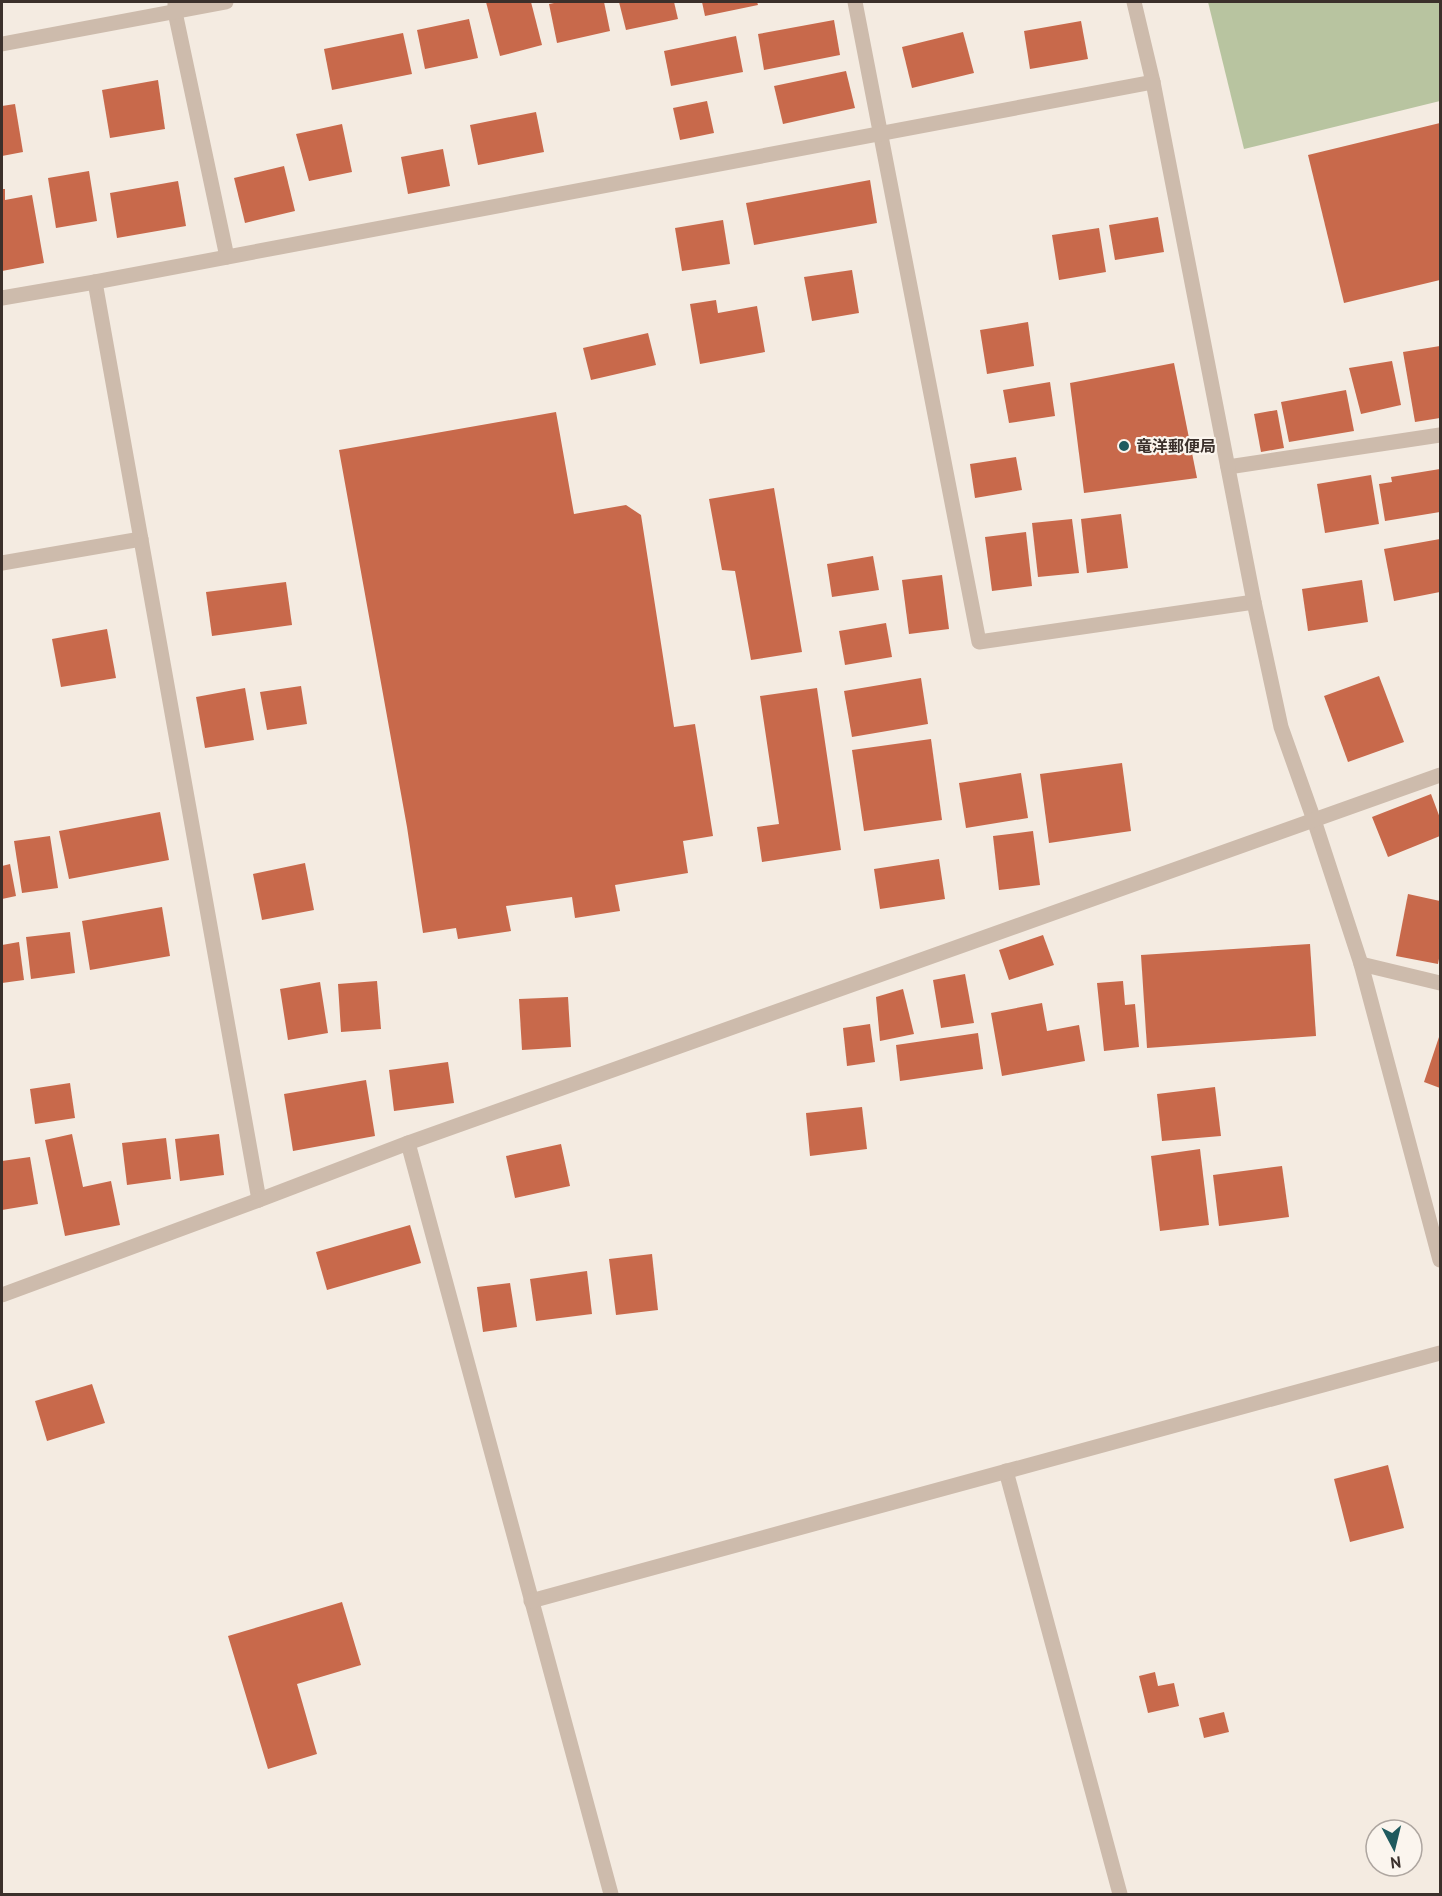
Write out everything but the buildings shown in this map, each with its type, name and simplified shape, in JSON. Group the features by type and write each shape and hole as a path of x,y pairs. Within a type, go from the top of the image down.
{"street":[{"path":"2,44 175,7 226,2"},
{"path":"855,2 979,642 1254,602"},
{"path":"1134,2 1153,82 1254,602 1281,727 1361,964 1440,1260"},
{"path":"175,7 227,257"},
{"path":"2,298 1153,82"},
{"path":"96,282 259,1200"},
{"path":"1228,467 1440,435"},
{"path":"2,563 141,539"},
{"path":"2,1295 408,1143 1440,775"},
{"path":"1361,964 1440,983"},
{"path":"408,1143 611,1894"},
{"path":"531,1600 1440,1353"},
{"path":"1006,1471 1120,1894"}],"green space":[{"path":"1208,2 1440,2 1440,101 1244,149"}],"place":[{"name":"竜洋郵便局","path":"1124,446"}]}
